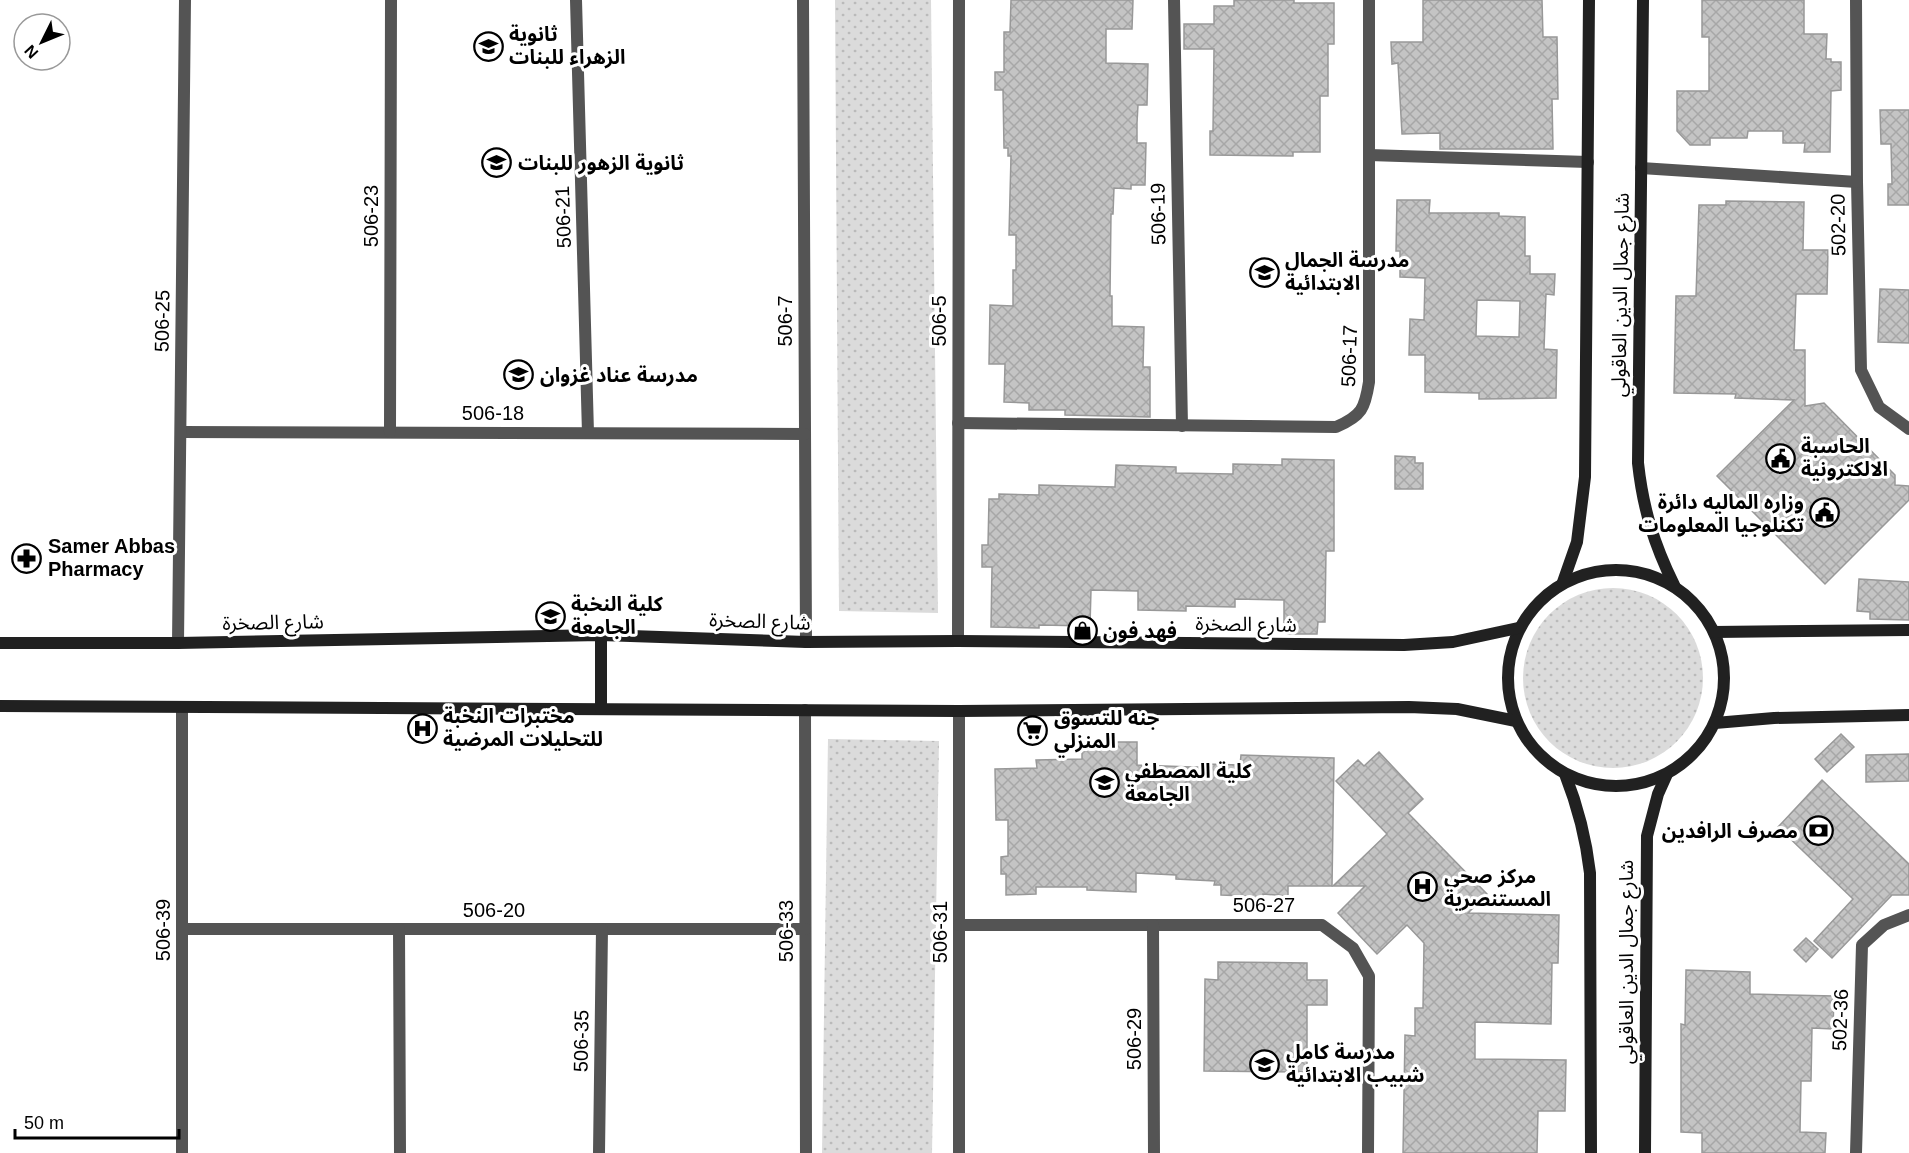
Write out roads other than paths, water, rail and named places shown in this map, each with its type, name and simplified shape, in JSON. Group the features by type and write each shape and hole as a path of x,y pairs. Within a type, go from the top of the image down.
{"street":[{"name":"506-25","path":"178,643 185,0"},
{"name":"506-23","path":"390,432 391,0"},
{"name":"506-21","path":"576,0 588,433"},
{"name":"506-7","path":"803,0 806,642"},
{"name":"506-5","path":"958,641 959,0"},
{"name":"506-19","path":"1174,0 1182,426"},
{"name":"506-17","path":"958,423 1336,427 1354,420 1366,404 1369,382 1370,0"},
{"name":"شارع جمال الدين العاقولي","path":"1563,582 1577,542 1585,477 1589,0"},
{"name":"شارع جمال الدين العاقولي","path":"1642,0 1638,463 1649,526 1674,585"},
{"name":"502-20","path":"1857,0 1857,182 1861,370 1879,408 1909,429"},
{"path":"1369,155 1588,162"},
{"path":"1641,168 1857,182"},
{"name":"506-18","path":"181,432 805,434"},
{"path":"1618,568 1647,573 1674,585 1697,606 1714,632 1724,662 1724,693 1715,723 1703,743 1687,761 1667,774 1642,783 1616,786 1590,783 1565,774 1536,752 1516,721 1507,690 1508,659 1518,628 1537,601 1563,582 1590,571 1618,568"},
{"name":"شارع الصخرة","path":"0,643 178,643 601,635 806,642 1404,645 1453,642 1518,628"},
{"path":"1714,632 1909,630"},
{"path":"600,709 601,635"},
{"path":"0,706 959,711 1409,707 1456,710 1516,721"},
{"name":"506-39","path":"182,1153 183,708"},
{"name":"506-33","path":"805,710 806,1153"},
{"name":"506-31","path":"959,711 959,1153"},
{"path":"1715,723 1774,718 1909,715"},
{"name":"شارع جمال الدين العاقولي","path":"1565,774 1584,827 1590,873 1590,1153"},
{"name":"شارع جمال الدين العاقولي","path":"1645,1153 1647,848 1652,815 1667,774"},
{"name":"502-36","path":"1856,1153 1862,945 1884,925 1909,915"},
{"name":"506-29","path":"1153,925 1154,1153"},
{"name":"506-27","path":"959,926 1322,925 1353,948 1369,976 1368,1153"},
{"name":"506-20","path":"182,929 805,929"},
{"path":"399,929 400,1153"},
{"name":"506-35","path":"599,1153 602,929"}],"place":[{"name":"ثانوية الزهراء للبنات","path":"488,46"},
{"name":"ثانوية الزهور للبنات","path":"497,163"},
{"name":"مدرسة الجمال الابتدائية","path":"1264,272"},
{"name":"مدرسة عناد غزوان","path":"519,375"},
{"name":"الحاسبة الالكترونية","path":"1780,458"},
{"name":"وزاره الماليه دائرة تكنلوجيا المعلومات","path":"1825,513"},
{"name":"Samer Abbas Pharmacy","path":"27,558"},
{"name":"كلية النخبة الجامعة","path":"550,616"},
{"name":"فهد فون","path":"1082,631"},
{"name":"مختبرات النخبة للتحليلات المرضية","path":"422,728"},
{"name":"جنه للتسوق المنزلي","path":"1033,730"},
{"name":"كلية المصطفى الجامعة","path":"1104,782"},
{"name":"مصرف الرافدين","path":"1819,831"},
{"name":"مركز صحي المستنصرية","path":"1423,887"},
{"name":"مدرسة كامل شبيب الابتدائية","path":"1265,1064"}]}
